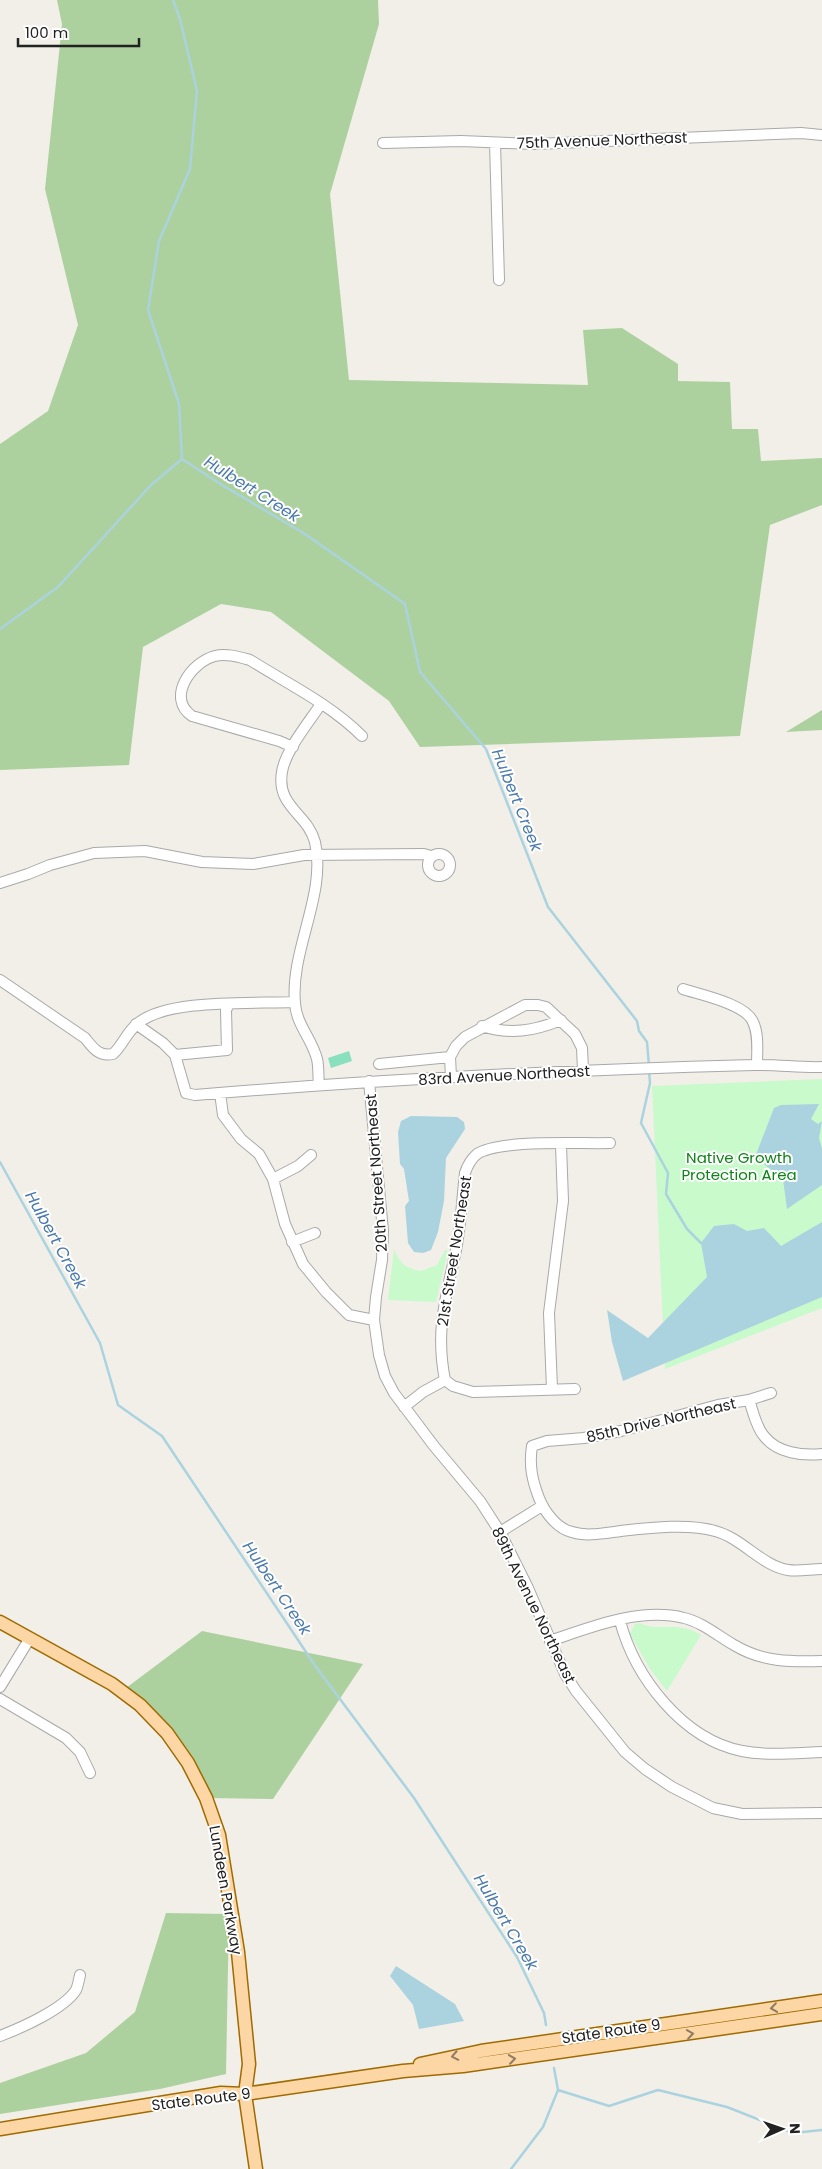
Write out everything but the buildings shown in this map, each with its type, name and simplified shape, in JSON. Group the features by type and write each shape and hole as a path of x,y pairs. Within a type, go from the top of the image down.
{"main road":[{"name":"Lundeen Parkway","path":"0,1622 112,1684 140,1705 167,1733 188,1763 206,1798 219,1835 238,1952 249,2064 245,2094 256,2169"},
{"name":"State Route 9","path":"403,2071 430,2061 481,2050 822,2001"},
{"name":"State Route 9","path":"0,2129 221,2093 245,2094 403,2071 463,2066 822,2014"}],"street":[{"name":"75th Avenue Northeast","path":"383,143 461,142 535,144 801,132 822,135"},
{"path":"495,143 499,280"},
{"path":"293,747 279,741 192,716 185,711 181,702 180,691 186,679 203,662 215,656 250,660 321,704 349,723 362,736"},
{"path":"319,1085 316,1058 302,1028 294,1002 297,972 313,899 317,855 314,840 308,827 288,804 281,786 284,764 321,704"},
{"path":"0,883 50,865 94,853 145,850 202,862 226,864 253,864 317,855 424,854 431,856"},
{"path":"0,980 85,1038 96,1051 106,1056 113,1054 117,1050 136,1024 158,1012 187,1005 294,1002"},
{"path":"683,989 735,1006 746,1013 753,1021 757,1065"},
{"path":"136,1024 163,1043 176,1055 227,1050 226,1010 229,1004"},
{"path":"451,1077 450,1057 456,1046 465,1036 525,1005 546,1007 575,1034 582,1048 583,1070"},
{"path":"482,1026 499,1032 520,1032 543,1028 561,1020"},
{"name":"83rd Avenue Northeast","path":"176,1055 186,1093 195,1096 319,1085 583,1070 757,1065 822,1067"},
{"path":"378,1064 450,1057"},
{"name":"20th Street Northeast","path":"369,1082 383,1231 382,1260 374,1320 379,1355 385,1376 404,1407"},
{"path":"220,1093 223,1115 241,1139 259,1154 273,1179 285,1224 303,1264 326,1292 349,1315 374,1320"},
{"path":"552,1389 549,1313 563,1201 561,1144 610,1144"},
{"name":"21st Street Northeast","path":"445,1380 440,1356 443,1304 457,1248 464,1174 476,1155 486,1150 511,1145 561,1144"},
{"path":"273,1179 298,1166 311,1155"},
{"path":"292,1242 315,1232"},
{"path":"404,1407 423,1392 445,1380 453,1386 473,1392 575,1389"},
{"path":"750,1400 771,1393"},
{"name":"85th Drive Northeast","path":"822,1454 789,1452 772,1443 763,1435 750,1400 718,1406 621,1431 584,1438 548,1441 532,1446 530,1461 532,1482 542,1506 556,1523 570,1532 593,1534 699,1528 733,1537 774,1565 788,1570 822,1569"},
{"name":"89th Avenue Northeast","path":"404,1407 480,1501 500,1532 528,1588 565,1674 576,1691 625,1752 645,1769 712,1808 742,1814 822,1812"},
{"path":"500,1532 542,1506"},
{"path":"550,1641 582,1630 637,1616 684,1618 707,1628 758,1658 782,1661 822,1660"},
{"path":"620,1620 630,1649 653,1690 672,1712 693,1728 710,1738 741,1751 763,1753 822,1752"},
{"path":"0,1687 30,1638"},
{"path":"0,1699 66,1738 80,1752 90,1773"},
{"path":"0,2036 21,2028 64,2001 76,1989 80,1975"}],"green space":[{"path":"57,0 378,0 379,24 330,194 349,380 588,385 583,330 622,328 678,364 678,381 730,382 732,429 758,429 761,461 822,458 822,505 770,525 740,736 420,747 389,701 271,612 221,604 143,647 129,765 0,770 0,444 48,411 78,325 45,189 62,24"},
{"path":"822,710 822,730 786,732"},
{"path":"349,1051 352,1061 331,1068 328,1058"},
{"name":"Native Growth Protection Area","path":"822,1079 822,1308 665,1369 652,1086"},
{"path":"394,1249 404,1264 421,1271 437,1265 445,1250 448,1251 436,1302 388,1300"},
{"path":"639,1623 653,1627 684,1628 701,1635 667,1691 650,1669 630,1634 635,1624"},
{"path":"202,1631 363,1664 273,1799 206,1798 188,1763 122,1691"},
{"path":"166,1913 229,1914 226,2074 160,2089 0,2114 0,2083 86,2053 135,2012"}],"water":[{"path":"819,1104 811,1119 818,1124 822,1121 819,1138 822,1149 822,1185 787,1209 783,1179 755,1157 774,1108 781,1105"},
{"path":"411,1116 457,1117 464,1122 465,1129 446,1158 444,1201 438,1232 431,1250 423,1253 414,1252 408,1243 405,1206 409,1201 404,1169 400,1164 398,1132 401,1121"},
{"path":"822,1222 822,1297 623,1381 612,1342 607,1310 648,1338 707,1277 701,1243 714,1226 734,1224 747,1231 764,1228 781,1246"},
{"path":"396,1966 455,2004 464,2021 419,2029 413,2005 390,1976"}],"waterway":[{"name":"Hulbert Creek","path":"0,629 58,587 151,485 182,459 179,404 148,310 159,241 190,169 197,91 180,19 173,0"},
{"name":"Hulbert Creek","path":"182,459 305,534 405,604 420,672 486,749 548,907 637,1021 639,1031 647,1042 649,1066"},
{"path":"649,1071 650,1083 641,1123 668,1173 666,1194 687,1229 701,1243"},
{"name":"Hulbert Creek","path":"0,1162 100,1343 118,1405 162,1436 316,1667 414,1798 517,1957 544,2013 546,2025"},
{"path":"511,2169 543,2127 558,2090 554,2068"},
{"path":"558,2090 609,2106 658,2090 727,2107 793,2133 822,2130"}]}
